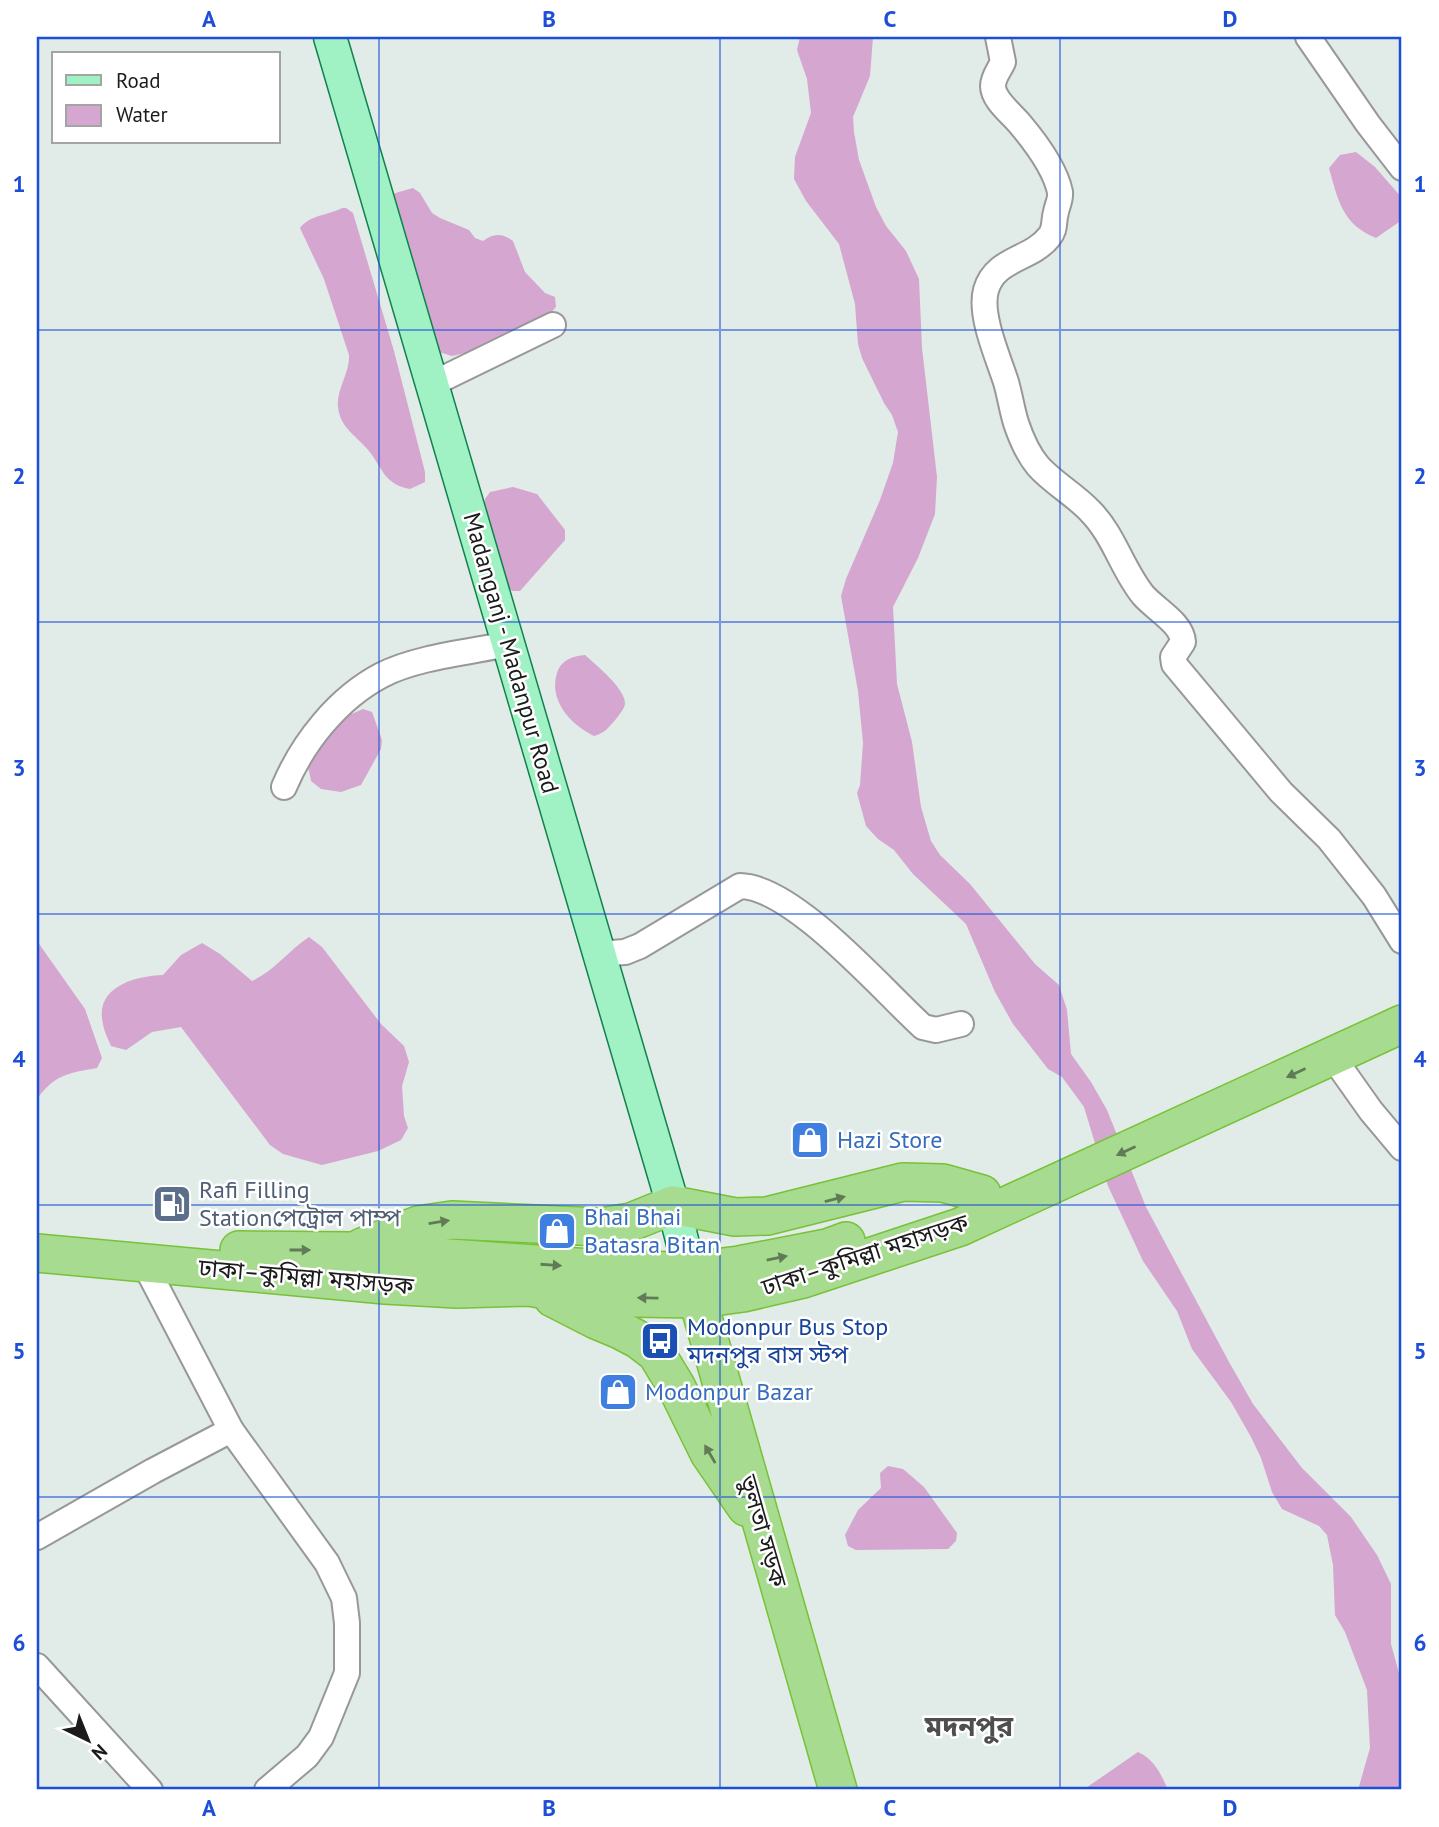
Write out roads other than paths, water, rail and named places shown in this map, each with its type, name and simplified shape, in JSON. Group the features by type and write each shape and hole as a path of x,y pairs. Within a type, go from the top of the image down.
{"highway":[{"name":"ঢাকা–কুমিল্লা মহাসড়ক","path":"37,1229 198,1250 352,1251 618,1270 743,1293 803,1279 960,1227 1081,1159 1162,1122 1402,998"},
{"name":"ঢাকা–কুমিল্লা মহাসড়ক","path":"1162,1122 1332,1056 1402,1024"},
{"name":"ঢাকা–কুমিল্লা মহাসড়ক","path":"37,1253 385,1285 457,1289 529,1287 552,1292 633,1298 694,1285 739,1265 827,1248 1081,1159"},
{"path":"352,1251 418,1225 452,1220 600,1227 631,1222 673,1205 735,1217 766,1216 903,1182 943,1183 982,1194"},
{"name":"ভুলতা সড়ক","path":"694,1285 838,1790"},
{"path":"529,1287 596,1321 620,1329 656,1353 709,1453 762,1531"}],"main road":[{"name":"Madanganj - Madanpur Road","path":"330,37 673,1205 694,1285"}],"street":[{"path":"998,37 1003,62 994,78 995,94 1021,125 1053,171 1061,197 1054,219 1055,226 1049,238 997,269 986,289 988,322 996,354 1016,423 1029,453 1044,472 1090,511 1113,541 1131,580 1181,633 1183,642 1173,657 1174,664 1281,792 1329,839 1374,896 1402,941"},
{"path":"1308,37 1402,168"},
{"path":"432,384 553,325"},
{"path":"284,787 304,745 332,714 372,681 413,663 508,644"},
{"path":"598,954 625,952 640,946 740,886 753,886 813,921 923,1027 936,1030 961,1024"},
{"path":"1332,1056 1371,1111 1402,1148"},
{"path":"144,1263 231,1430 327,1563 344,1598 347,1673 321,1737 306,1756 267,1790"},
{"path":"37,1536 231,1430"},
{"path":"37,1666 150,1790"}],"water":[{"path":"800,37 873,37 870,76 853,117 859,160 876,207 886,226 906,251 919,279 922,348 937,477 935,514 918,558 893,607 897,684 912,742 921,807 931,841 940,855 970,884 1035,964 1059,985 1067,1010 1071,1054 1107,1110 1146,1207 1229,1362 1253,1404 1302,1468 1351,1517 1377,1555 1391,1584 1391,1644 1402,1684 1402,1790 1358,1790 1370,1748 1367,1690 1345,1632 1335,1615 1333,1565 1327,1535 1319,1526 1282,1509 1272,1492 1251,1437 1231,1402 1192,1349 1177,1311 1143,1261 1108,1186 1084,1107 1062,1077 1048,1069 1013,1024 995,992 966,924 913,874 894,850 866,826 857,793 863,743 858,691 841,596 893,463 898,432 862,358 858,344 855,304 839,244 806,201 794,179 795,157 811,113 807,79 797,50"},
{"path":"1356,152 1375,167 1402,198 1402,220 1376,238 1356,226 1343,210 1329,168 1340,155"},
{"path":"413,188 420,193 432,213 469,230 475,238 483,241 498,235 513,241 525,272 545,293 555,297 556,307 544,320 475,351 452,356 439,352 392,194"},
{"path":"342,208 353,213 394,351 425,472 425,482 410,489 389,480 339,414 338,401 349,355 324,279 300,228 314,218"},
{"path":"513,487 537,494 565,530 565,540 520,591 512,591 504,583 484,518 485,499 490,492"},
{"path":"585,655 621,691 625,704 609,727 594,736 576,725 562,709 555,690 560,666 569,659"},
{"path":"363,709 372,712 382,740 381,749 361,785 341,792 321,789 311,781 306,756 338,720"},
{"path":"309,937 322,947 381,1024 404,1046 409,1062 402,1086 404,1116 408,1128 401,1140 378,1151 322,1165 283,1154 270,1145 181,1027 152,1032 126,1050 111,1046 102,1011 105,1001 119,986 141,978 163,975 181,955 202,943 220,954 252,981"},
{"path":"37,941 85,1009 102,1058 97,1068 56,1080 37,1099"},
{"path":"888,1466 903,1469 924,1487 957,1533 956,1541 948,1549 856,1550 848,1546 845,1535 858,1510 881,1488 880,1473"},
{"path":"1138,1752 1153,1763 1168,1790 1083,1790"}],"place":[{"name":"Hazi Store","path":"810,1140"},
{"name":"Rafi Filling Stationপেট্রোল পাম্প","path":"172,1204"},
{"name":"Bhai Bhai Batasra Bitan","path":"557,1231"},
{"name":"Modonpur Bus Stop মদনপুর বাস স্টপ","path":"660,1341"},
{"name":"Modonpur Bazar","path":"618,1392"}],"district":[{"name":"মদনপুর","path":"969,1726"}]}
